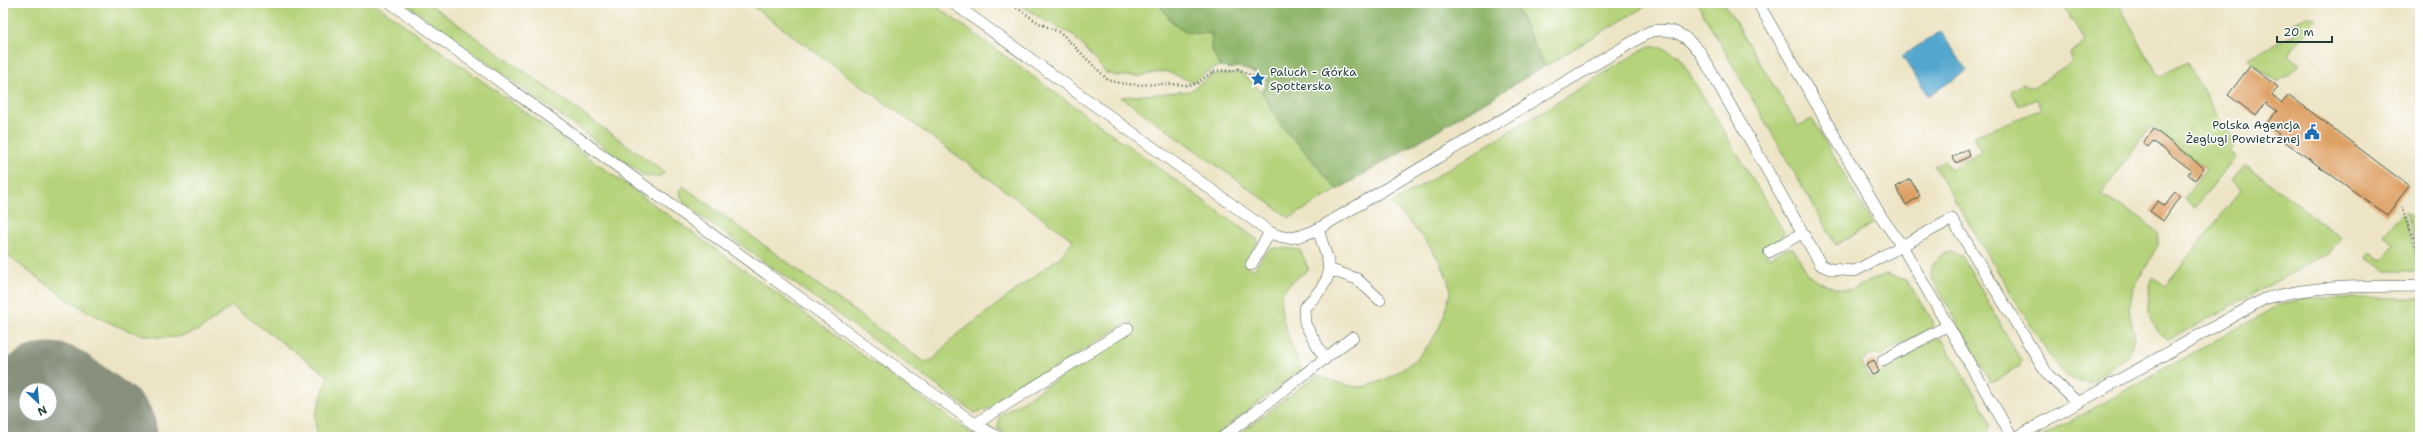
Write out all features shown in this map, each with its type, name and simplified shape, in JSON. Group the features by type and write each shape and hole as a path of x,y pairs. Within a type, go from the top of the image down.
{"lane":[{"path":"391,3 975,424 998,437"},
{"path":"953,3 1270,232 1278,237 1291,239 1305,236 1318,229 1651,31 1666,29 1688,39 1700,52 1821,265 1830,269 1855,271 1952,219 2048,375 2078,403"},
{"path":"1758,3 1882,218 1902,246 2012,437"},
{"path":"1318,229 1331,270 1323,289 1304,308 1305,324 1325,359"},
{"path":"1251,265 1270,232"},
{"path":"1769,252 1802,233"},
{"path":"1331,270 1356,279 1380,300"},
{"path":"2017,437 2264,299 2290,291 2337,287 2420,286"},
{"path":"1883,360 1947,326"},
{"path":"975,424 990,413 1128,328"},
{"path":"1223,437 1353,337"}],"path":[{"path":"1010,3 1039,23 1062,32 1108,80 1128,86 1189,85 1199,82 1206,75 1218,70 1242,70 1258,79"},
{"path":"2400,206 2420,255"}],"green space":[{"path":"3,3 374,3 976,437 317,437 315,416 328,376 232,306 202,328 192,333 169,338 144,335 118,326 92,314 67,299 3,252"},
{"path":"405,3 428,3 665,172 657,177 643,175"},
{"path":"748,3 932,3 1258,240 1246,265 1254,270 1264,255 1272,249 1282,248 1300,250 1309,270 1288,285 1283,292 1281,309 1286,331 1301,370 1213,437 1013,437 998,429 1000,415 1135,331 1130,321 990,408 975,413 684,204 679,191 683,186 924,362 933,360 953,338 1061,256 1073,240"},
{"path":"1018,3 1158,3 1172,21 1185,32 1212,34 1211,48 1220,66 1205,73 1193,82 1165,71 1140,76 1117,76 1106,73 1073,35 1042,19"},
{"path":"1158,3 1514,3 1545,66 1337,190 1282,127 1262,92 1267,81 1261,75 1238,67 1231,69 1220,66 1211,48 1212,34 1185,32 1172,21"},
{"path":"1514,3 1651,3 1545,66"},
{"path":"1697,3 1724,3 1798,126 1812,119 1873,224 1836,245"},
{"path":"2061,3 2121,3 2119,5 2159,77 2187,62 2223,126 2227,128 2235,144 2229,152 2236,157 2195,207 2184,199 2206,169 2150,126 2101,195 2141,218 2158,233 2158,245 2133,289 2129,309 2135,340 2127,356 2089,384 2068,377 2048,354 1934,166 1944,160 1950,170 1981,152 1974,136 2042,109 2037,99 2019,106 2011,91 2023,84 2028,87 2034,87 2070,63 2072,60 2070,53 2086,42"},
{"path":"2307,17 2317,18 2288,55 2299,64 2286,78 2283,78 2278,83 2247,59 2295,34 2291,24"},
{"path":"1647,47 1662,47 1679,56 1784,232 1781,239 1764,249 1769,258 1787,248 1793,248 1808,274 1817,281 1837,289 1850,290 1886,274 1906,280 1933,321 1932,328 1879,356 1876,353 1860,361 1870,379 1885,371 1883,367 1936,339 1942,339 1987,415 1990,426 1985,437 1235,437 1317,375 1349,386 1362,387 1394,375 1417,358 1435,336 1446,309 1450,288 1441,264 1434,253 1418,232 1391,204"},
{"path":"1241,73 1262,92 1282,127 1337,190 1290,218 1121,97 1190,91 1212,75"},
{"path":"2246,165 2341,238 2330,252 2169,340 2161,335 2151,320 2148,304 2150,286 2153,277 2165,286 2242,189 2232,180"},
{"path":"2420,208 2420,251 2404,211 2413,216"},
{"path":"2402,213 2420,260 2420,271 2386,271 2366,257 2370,252 2382,261 2395,244 2384,235"},
{"path":"1952,252 1963,257 2021,361 2020,366 1998,380 1990,381 1931,276 1934,263 1943,255"},
{"path":"2309,298 2420,298 2420,437 2042,437 2277,306"}],"water":[{"path":"1941,31 1967,71 1928,96 1902,56"}],"building":[{"path":"2250,66 2278,87 2272,95 2282,103 2289,95 2409,186 2387,215 2277,136 2279,134 2266,124 2277,111 2266,103 2256,116 2228,95"},
{"path":"2154,129 2204,168 2195,180 2188,174 2191,170 2153,141 2148,147 2143,143"},
{"path":"1967,149 1970,156 1956,163 1952,157"},
{"path":"1910,179 1920,196 1906,205 1896,187"},
{"path":"2175,192 2180,196 2163,221 2150,211 2158,201 2165,206"},
{"path":"1874,360 1879,372 1872,375 1866,364"}],"runway":[{"path":"58,411 95,437"}],"place":[{"name":"Paluch - Górka Spotterska","path":"1258,79"},
{"name":"Polska Agencja Żeglugi Powietrznej","path":"2312,132"}]}
